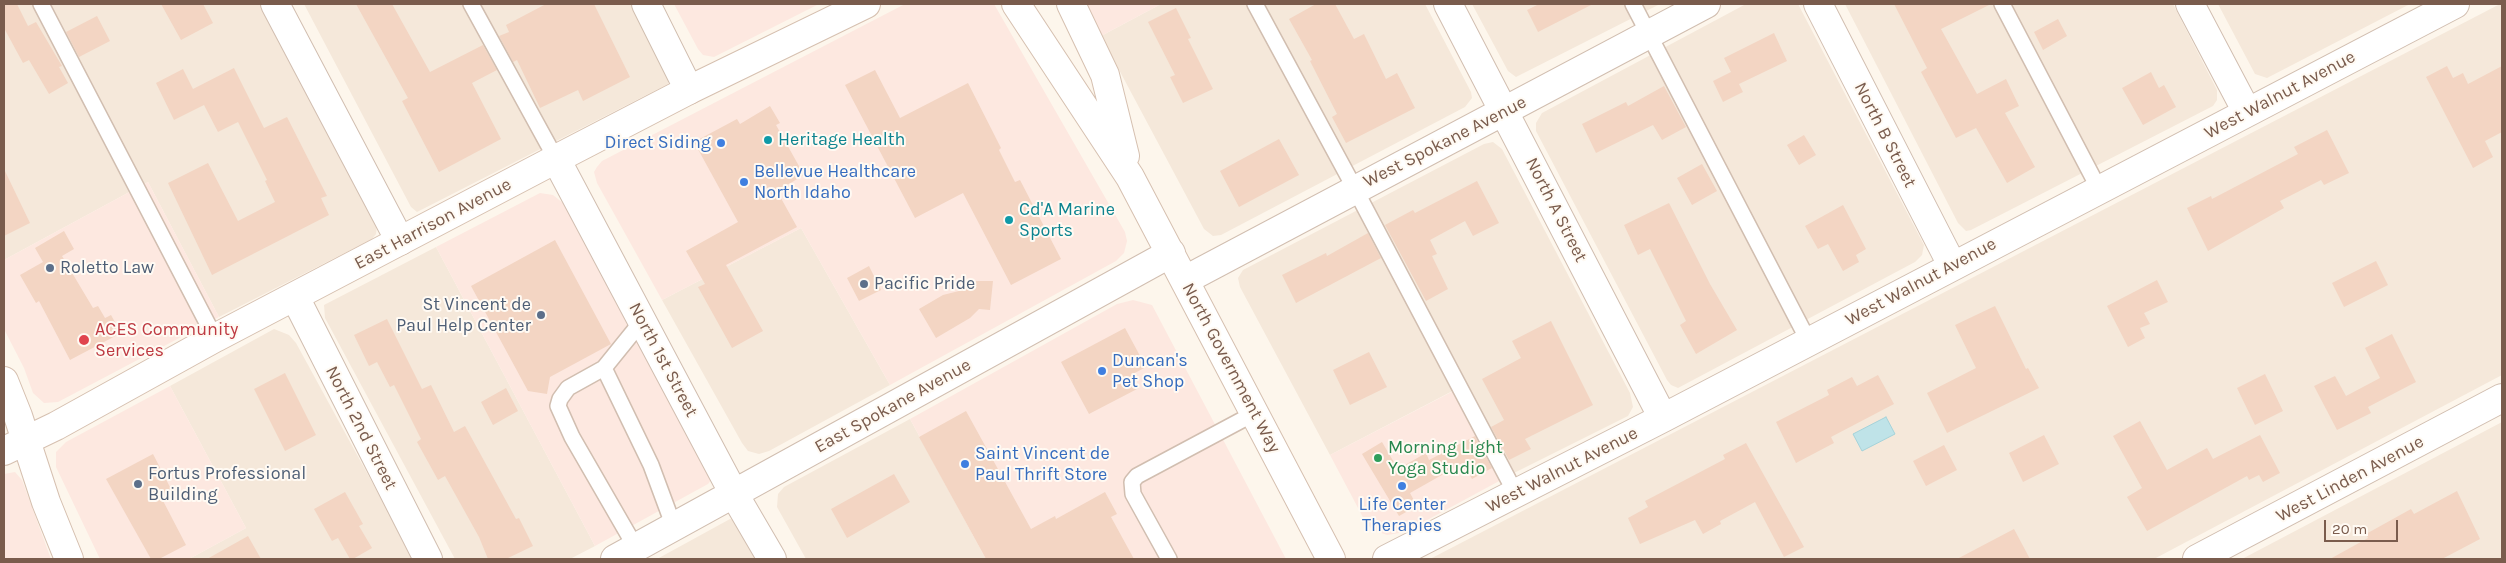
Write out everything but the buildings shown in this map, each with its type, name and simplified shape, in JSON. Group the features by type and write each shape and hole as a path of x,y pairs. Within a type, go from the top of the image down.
{"street":[{"path":"275,4 400,241"},
{"path":"646,4 690,90"},
{"name":"East Harrison Avenue","path":"15,446 215,338 556,159 690,90 866,4"},
{"name":"North Government Way","path":"1016,4 1130,177 1331,559"},
{"name":"North Government Way","path":"1071,4 1105,75 1130,177"},
{"name":"North A Street","path":"1448,4 1506,111 1663,418"},
{"name":"West Spokane Avenue","path":"1185,280 1706,4"},
{"name":"North B Street","path":"1818,4 1952,266"},
{"path":"2190,4 2247,112"},
{"name":"West Walnut Avenue","path":"1387,559 1663,418 1808,340 2455,4"},
{"name":"North 1st Street","path":"556,159 734,494 772,559"},
{"name":"East Spokane Avenue","path":"625,553 1170,253"},
{"name":"North 2nd Street","path":"295,297 428,559"},
{"path":"4,381 15,446 46,502 69,559"},
{"name":"West Linden Avenue","path":"2197,559 2502,398"}],"lane":[{"path":"41,4 215,338"},
{"path":"471,4 556,159"},
{"path":"1255,4 1516,494"},
{"path":"1633,4 1808,340"},
{"path":"2002,4 2100,189"},
{"path":"625,553 558,406 560,399 568,388 604,368 642,321"},
{"path":"604,368 651,465 674,526"},
{"path":"1169,559 1133,494 1132,482 1137,476 1255,413"}],"shaded area":[{"path":"4,4 261,4 377,225 376,234 372,239 219,317 148,182 4,260"},
{"path":"304,4 632,4 669,74 668,84 417,212 411,207"},
{"path":"674,4 819,4 714,57 703,55 698,49"},
{"path":"905,4 994,4 1125,232 1127,241 1124,253 1116,261 890,385 801,228 662,300 597,183 594,172 597,167 602,161"},
{"path":"1085,4 1161,4 1101,36"},
{"path":"1161,4 1425,4 1471,92 1472,98 1465,107 1221,235 1213,236 1204,229 1101,36"},
{"path":"1472,4 1660,4 1516,77 1508,71"},
{"path":"1746,4 1798,4 1924,245 1922,255 1915,262 1678,388 1671,385 1667,380 1536,131 1536,123 1542,113"},
{"path":"1845,4 2173,4 2217,90 2217,100 2213,106 1966,231 1958,223"},
{"path":"2218,4 2410,4 2267,78 2255,74"},
{"path":"2502,4 2502,375 2154,559 1430,559"},
{"path":"1493,142 1502,149 1630,393 1633,407 1628,416 1514,473 1464,385 1330,455 1240,287 1238,278 1243,270 1484,144"},
{"path":"148,182 219,317 58,402 44,403 33,393 24,368 4,329 4,260"},
{"path":"540,193 553,195 563,203 711,468 712,479 708,484 595,546 436,247"},
{"path":"801,228 890,385 769,451 759,454 748,451 742,443 662,300"},
{"path":"436,247 595,546 570,559 455,559 325,318 324,305"},
{"path":"1133,300 1152,305 1286,559 986,559 910,419 1117,304"},
{"path":"274,329 289,335 296,343 414,559 189,559 246,528 170,386"},
{"path":"1465,385 1514,473 1405,532 1387,535 1373,530 1366,523 1330,455"},
{"path":"170,386 246,528 189,559 100,559 56,467 56,452 66,442"},
{"path":"910,419 986,559 806,559 777,507 778,494 784,487"},
{"path":"2502,422 2502,559 2242,559"},
{"path":"15,472 22,480 51,559 4,559 4,474"},
{"path":"730,519 738,521 761,559 657,559"}],"water":[{"path":"1886,417 1895,434 1862,451 1853,434"}],"place":[{"name":"Heritage Health","path":"768,140"},
{"name":"Direct Siding","path":"721,143"},
{"name":"Bellevue Healthcare North Idaho","path":"744,182"},
{"name":"Cd'A Marine Sports","path":"1009,220"},
{"name":"Roletto Law","path":"50,268"},
{"name":"Pacific Pride","path":"864,284"},
{"name":"St Vincent de Paul Help Center","path":"541,315"},
{"name":"ACES Community Services","path":"84,340"},
{"name":"Duncan's Pet Shop","path":"1102,371"},
{"name":"Morning Light Yoga Studio","path":"1378,458"},
{"name":"Saint Vincent de Paul Thrift Store","path":"965,464"},
{"name":"Fortus Professional Building","path":"138,484"},
{"name":"Life Center Therapies","path":"1402,486"}]}
